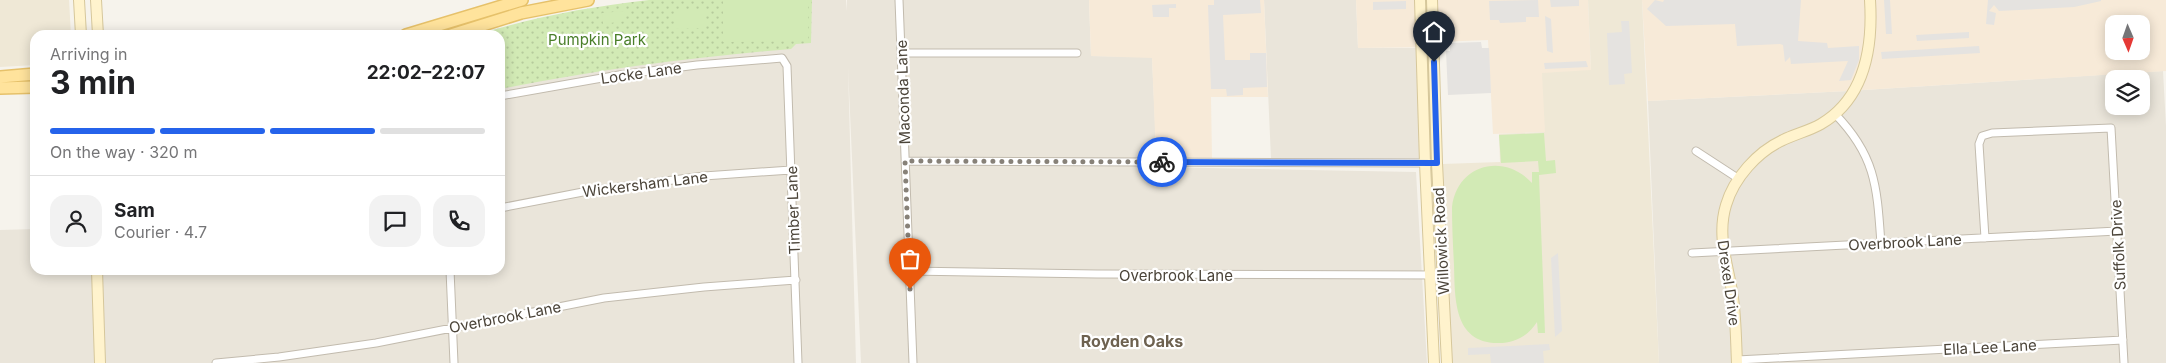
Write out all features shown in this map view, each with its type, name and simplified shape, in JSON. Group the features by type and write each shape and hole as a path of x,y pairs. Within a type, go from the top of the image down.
{"main road":[{"path":"79,0 81,30"},
{"path":"96,0 98,30"},
{"path":"468,30 521,14 588,0"},
{"name":"Willowick Road","path":"1420,0 1434,363"},
{"name":"Willowick Road","path":"1432,0 1437,163 1447,363"},
{"name":"Drexel Drive","path":"1737,362 1733,297 1723,252 1723,219 1726,206 1739,179 1769,148 1782,140 1822,124 1835,114 1857,86 1867,59 1870,34 1870,0"},
{"path":"438,30 518,1 521,14"},
{"path":"0,77 30,74"},
{"path":"0,88 30,87"},
{"path":"97,275 100,363"}],"street":[{"name":"Maconda Lane","path":"899,0 913,363"},
{"path":"901,53 1077,52"},
{"name":"Locke Lane","path":"505,95 658,70 782,58"},
{"name":"Timber Lane","path":"782,58 786,66 792,170 798,363"},
{"path":"1835,114 1859,142 1872,171 1879,208 1881,244"},
{"name":"Suffolk Drive","path":"1984,238 1979,144 1982,136 1992,132 2111,128 2124,363"},
{"path":"1696,151 1739,179"},
{"path":"905,161 1437,163"},
{"name":"Wickersham Lane","path":"505,207 588,190 704,176 792,170"},
{"name":"Overbrook Lane","path":"1692,253 2118,232"},
{"name":"Overbrook Lane","path":"909,271 1106,274 1443,275"},
{"path":"450,275 454,363"},
{"name":"Overbrook Lane","path":"216,363 330,350 604,298 704,287 796,280"},
{"name":"Ella Lee Lane","path":"1737,362 2123,340"}],"shaded area":[{"path":"0,0 69,0 71,30 30,30 30,65 0,67"},
{"path":"712,0 846,0 846,11 847,0 1089,0 1091,56 1152,57 1157,167 1416,172 1427,363 861,363 848,67 856,363 0,363 0,230 30,229 30,275 505,275 505,34"},
{"path":"1089,0 1264,0 1268,97 1211,97 1212,159 1156,158 1152,58 1091,56"},
{"path":"1214,0 1260,0 1261,13 1223,15 1225,60 1250,60 1250,53 1266,53 1267,87 1243,88 1243,95 1227,96 1226,89 1211,89 1208,5 1214,5"},
{"path":"1264,0 1356,0 1358,48 1417,48 1421,160 1271,159"},
{"path":"1356,0 1588,0 1591,70 1545,132 1493,134 1488,40 1438,42 1438,47 1358,48"},
{"path":"1538,0 1539,17 1526,17 1526,22 1500,23 1499,20 1490,20 1489,1"},
{"path":"1550,0 1579,0 1579,6 1551,7"},
{"path":"1588,0 1642,0 1659,363 1450,363 1442,164 1500,162 1499,134 1545,132 1542,73 1591,70"},
{"path":"1642,0 2166,0 2166,71 2105,70 2105,75 1648,101"},
{"path":"1655,0 1663,2 1664,0 1801,0 1798,41 1827,43 1828,48 1859,46 1859,60 1851,80 1839,81 1848,61 1791,64 1790,57 1785,62 1783,45 1780,44 1737,46 1735,24 1666,26 1647,9"},
{"path":"1884,0 1890,0 1892,34 1886,34"},
{"path":"1988,0 2101,1 2074,7 1999,11 1994,5 1989,11 1996,13 1994,25 1986,24"},
{"path":"1406,1 1406,9 1373,10 1373,2"},
{"path":"1176,4 1176,8 1169,8 1169,17 1153,17 1152,5"},
{"path":"1545,16 1551,19 1553,53 1547,51"},
{"path":"1621,21 1629,21 1632,73 1624,74 1625,84 1609,85 1607,33 1622,32"},
{"path":"1969,32 1969,38 1917,41 1916,35"},
{"path":"1481,42 1482,48 1489,48 1491,93 1448,95 1446,51 1450,51 1450,43"},
{"path":"1979,46 1980,53 1882,59 1881,52"},
{"path":"1586,61 1588,67 1545,69 1544,63"},
{"path":"2163,71 2166,126 2166,363 1659,363 1648,101 1848,91 2105,75 2105,115 2150,115 2150,72"},
{"path":"1558,253 1562,331 1555,337 1551,258"},
{"path":"1549,344 1550,350 1543,351 1544,363 1491,363 1490,354 1468,355 1468,348"}],"green space":[{"name":"Pumpkin Park","path":"649,0 812,0 811,43 796,44 791,49 645,65 505,88 505,30 493,30 561,13"},
{"path":"723,0 808,0 808,41 723,42"},
{"path":"624,11 625,21 603,24 602,13"},
{"path":"674,11 705,11 705,28 674,29"},
{"path":"1544,133 1546,161 1555,160 1556,173 1539,175 1545,333 1538,333 1537,322 1530,331 1516,340 1499,343 1484,341 1473,336 1465,327 1457,304 1452,214 1456,192 1472,172 1483,167 1496,166 1508,168 1521,173 1532,183 1532,172 1539,172 1538,161 1501,163 1499,135"}],"way so far":[{"path":"910,289 905,161 1162,162"}],"district":[{"name":"Royden Oaks","path":"1132,341"}],"route":[{"path":"1162,162 1437,163 1434,62"}]}
